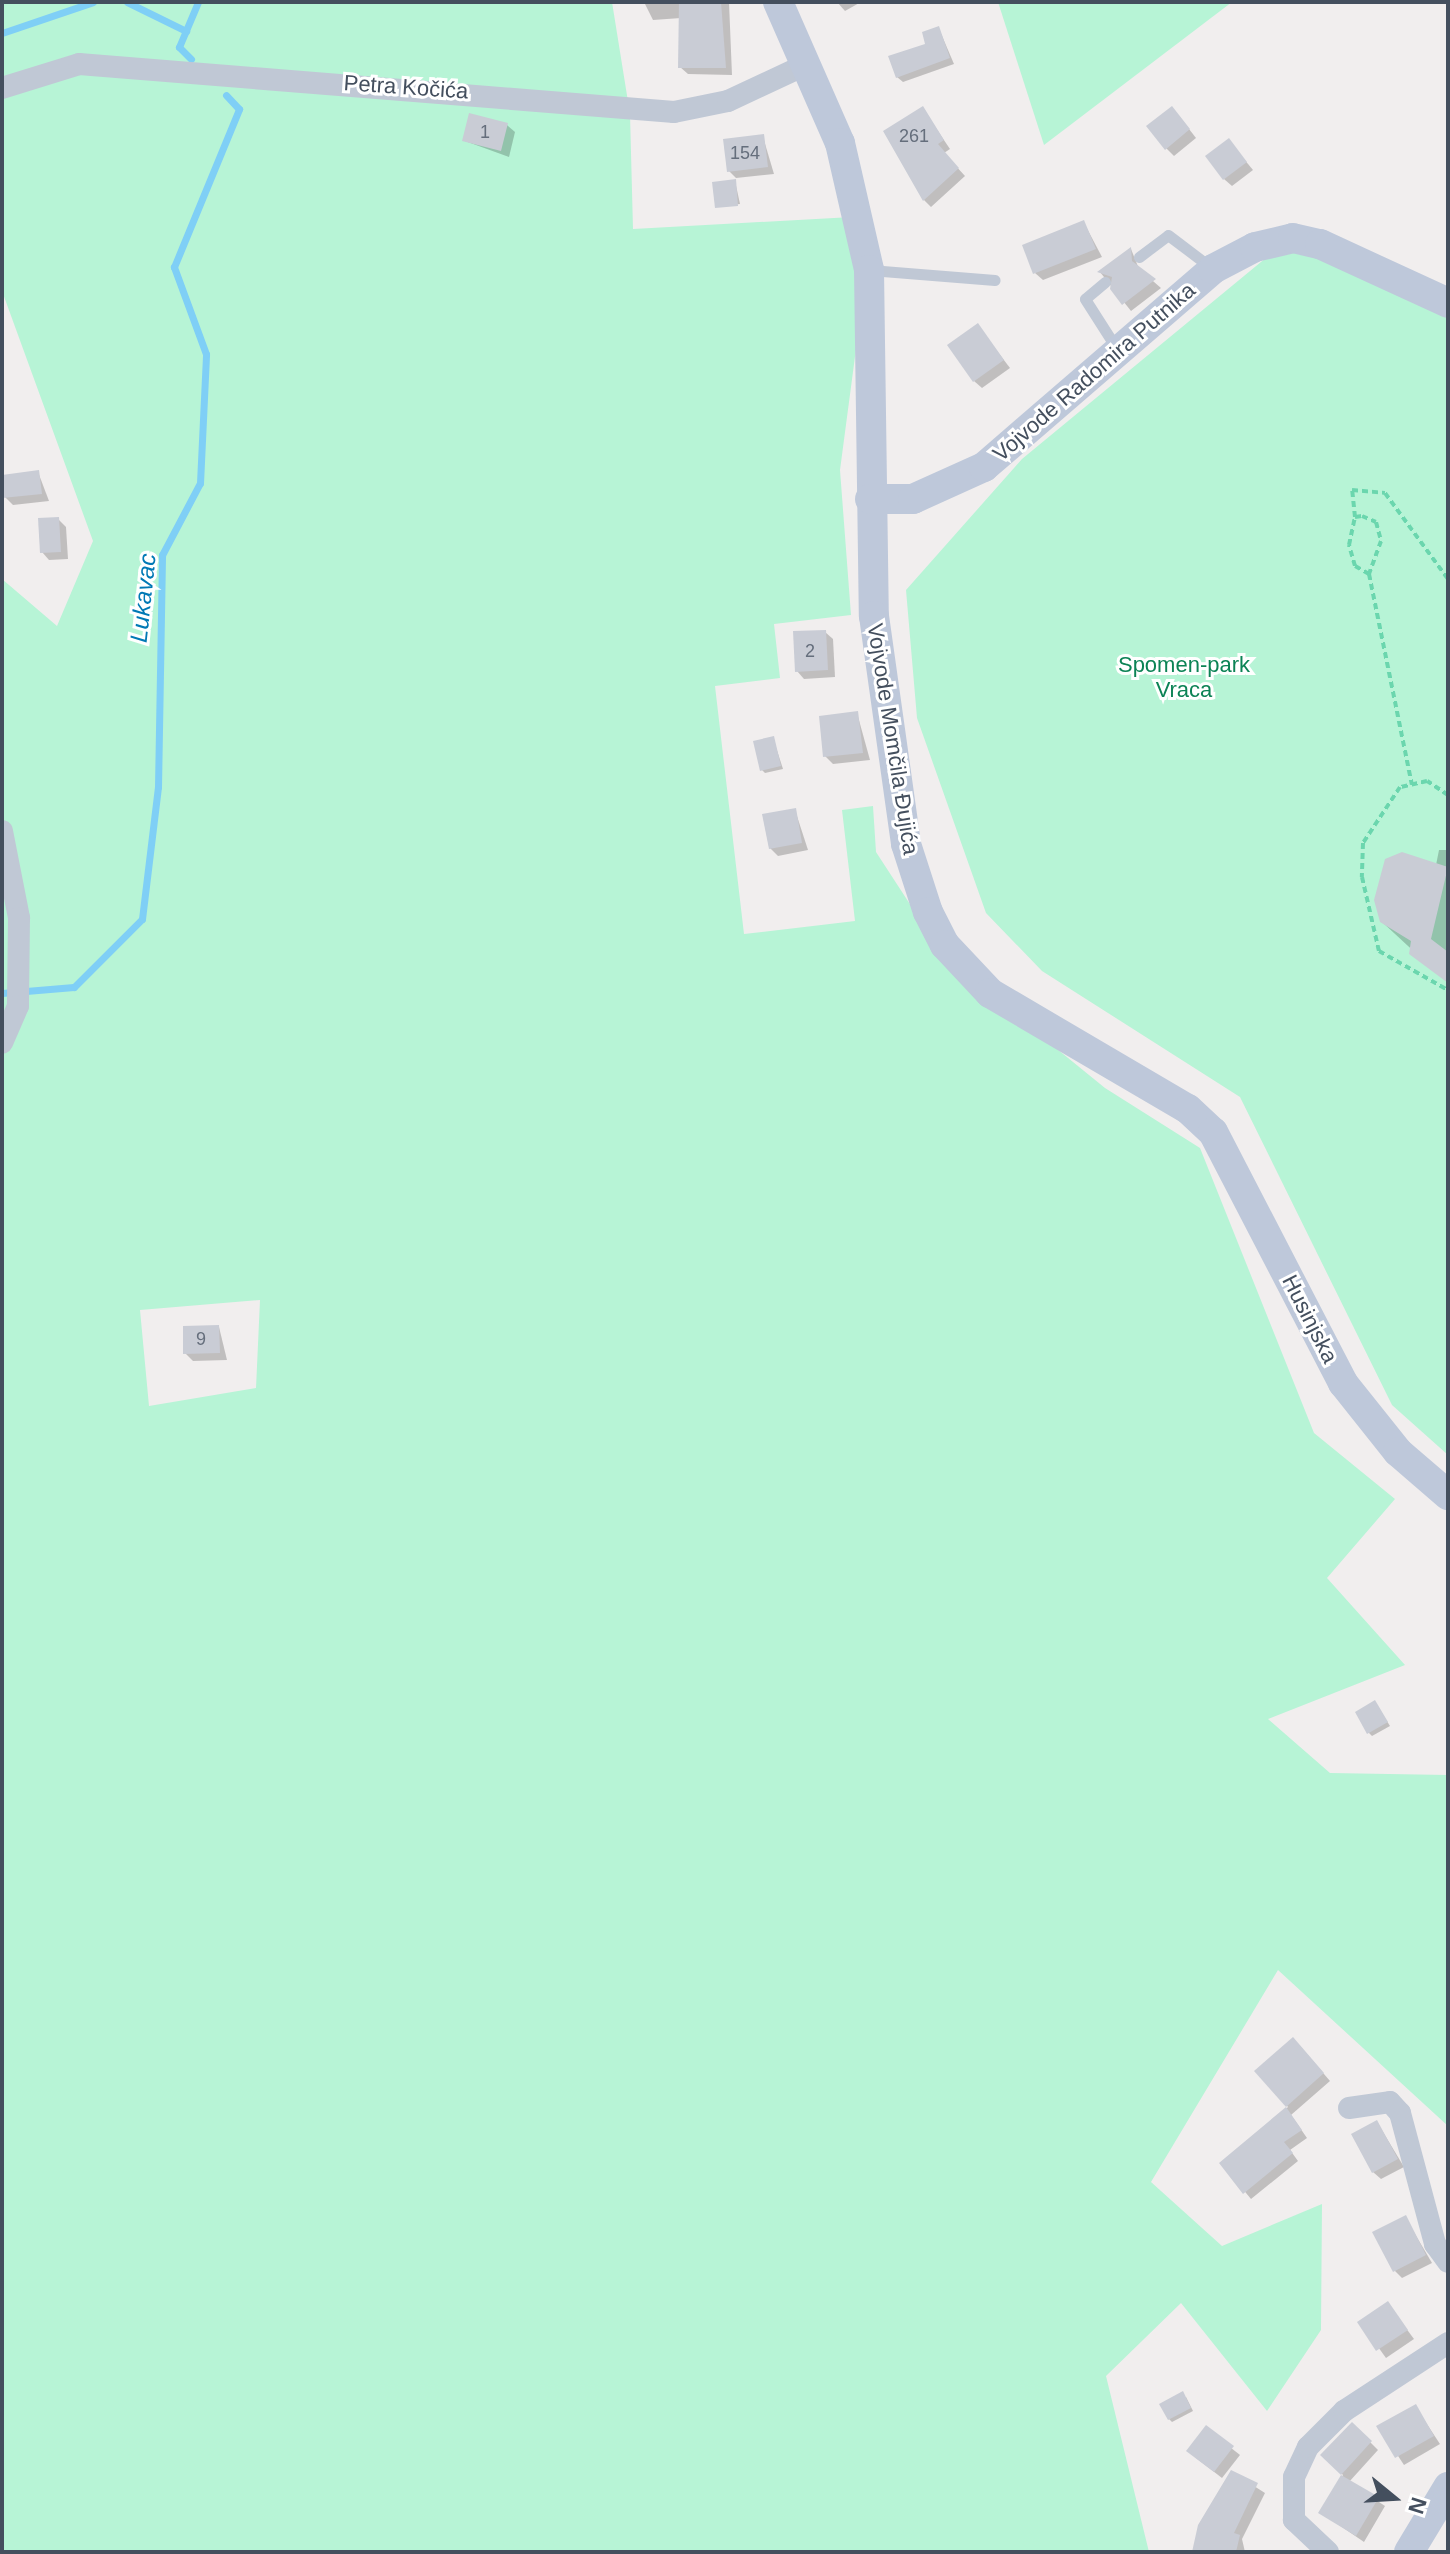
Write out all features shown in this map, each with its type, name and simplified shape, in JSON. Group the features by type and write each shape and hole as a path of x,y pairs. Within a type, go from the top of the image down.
{"main road":[{"path":"778,2 854,189 869,270 870,499"},
{"name":"Vojvode Radomira Putnika","path":"870,499 913,499 984,467 1213,269 1255,247 1293,238 1320,244 1448,303"},
{"name":"Vojvode Momčila Đujića","path":"870,499 874,616 906,844 945,945 990,993 1203,1121"},
{"name":"Husinjska","path":"1203,1121 1235,1165 1351,1395 1398,1452 1448,1495"},
{"path":"1409,2552 1448,2487"}],"street":[{"name":"Petra Kočića","path":"2,88 79,64 674,112 728,101 805,65"},
{"path":"2,831 17,881 18,980 18,1006 2,1043"},
{"path":"1349,2108 1390,2102 1400,2113 1435,2244 1448,2262"},
{"path":"1328,2552 1294,2520 1294,2477 1308,2447 1356,2402 1448,2343"}],"lane":[{"path":"1139,257 1168,235 1213,269"},
{"path":"869,270 995,280"},
{"path":"1105,282 1085,299 1117,349"}],"path":[{"path":"1412,785 1369,574 1352,560 1355,517 1352,490 1385,493 1448,579"},
{"path":"1355,517 1370,517 1379,528 1381,554 1369,574"},
{"path":"1448,795 1427,781 1412,785 1381,808 1363,843 1362,877 1379,951 1448,990"}],"green space":[{"path":"2,2 612,2 630,114 633,229 852,217 858,334 840,470 851,615 774,624 780,678 715,686 744,934 855,921 842,810 873,806 876,852 945,958 1105,1088 1200,1148 1314,1433 1395,1499 1327,1578 1405,1665 1268,1719 1330,1773 1448,1775 1448,2126 1278,1970 1151,2182 1222,2246 1322,2204 1321,2330 1267,2411 1181,2303 1106,2376 1149,2552 2,2552 2,579 57,626 93,541 2,291","holes":["260,1300 256,1388 149,1406 140,1310"]},
{"path":"998,2 1232,2 1044,145"},
{"name":"Spomen-park Vraca","path":"1284,243 1448,301 1448,1455 1392,1405 1240,1097 1042,971 986,913 917,718 906,590 1022,459"}],"building":[{"path":"679,2 721,2 726,68 678,68"},
{"path":"939,26 950,58 896,78 888,56 925,44 922,32"},
{"path":"923,106 944,140 938,144 959,168 923,201 883,131"},
{"path":"1172,106 1190,129 1165,150 1146,126"},
{"path":"469,113 508,123 501,151 462,141"},
{"path":"764,134 768,167 727,172 723,139"},
{"path":"1229,138 1247,162 1223,180 1205,156"},
{"path":"736,179 738,206 715,208 712,182"},
{"path":"1084,220 1096,249 1033,274 1022,245"},
{"path":"1131,247 1132,261 1156,279 1122,305 1110,289 1112,277 1097,272"},
{"path":"978,323 1004,360 973,382 947,345"},
{"path":"39,470 42,494 2,498 2,475"},
{"path":"59,517 61,552 40,553 38,518"},
{"path":"826,630 828,670 795,672 793,631"},
{"path":"858,711 863,753 823,757 819,716"},
{"path":"774,736 781,766 760,771 753,741"},
{"path":"796,808 802,843 769,849 762,814"},
{"path":"1402,852 1448,867 1431,939 1448,952 1448,983 1409,954 1411,941 1380,922 1374,900 1385,859"},
{"path":"219,1325 220,1353 183,1354 183,1326"},
{"path":"1375,1700 1388,1722 1367,1734 1355,1712"},
{"path":"1293,2037 1324,2073 1286,2107 1254,2071"},
{"path":"1286,2107 1302,2130 1284,2142 1293,2153 1243,2194 1219,2163"},
{"path":"1377,2120 1398,2159 1372,2173 1351,2134"},
{"path":"1406,2215 1426,2255 1393,2272 1372,2232"},
{"path":"1388,2301 1408,2330 1376,2351 1357,2322"},
{"path":"1183,2391 1191,2408 1168,2420 1159,2404"},
{"path":"1416,2404 1434,2436 1395,2458 1376,2426"},
{"path":"1352,2422 1372,2441 1341,2475 1320,2455"},
{"path":"1206,2425 1234,2446 1214,2472 1186,2451"},
{"path":"1231,2470 1258,2483 1234,2533 1240,2535 1236,2552 1192,2552 1198,2525"},
{"path":"1341,2475 1379,2497 1356,2536 1318,2513"}],"waterway":[{"path":"2,33 93,2"},
{"path":"127,2 186,31"},
{"name":"Lukavac","path":"191,59 179,47 198,2"},
{"name":"Lukavac","path":"2,993 74,987 142,919 158,787 162,555 200,483 206,354 174,267 239,109 226,95"}]}
